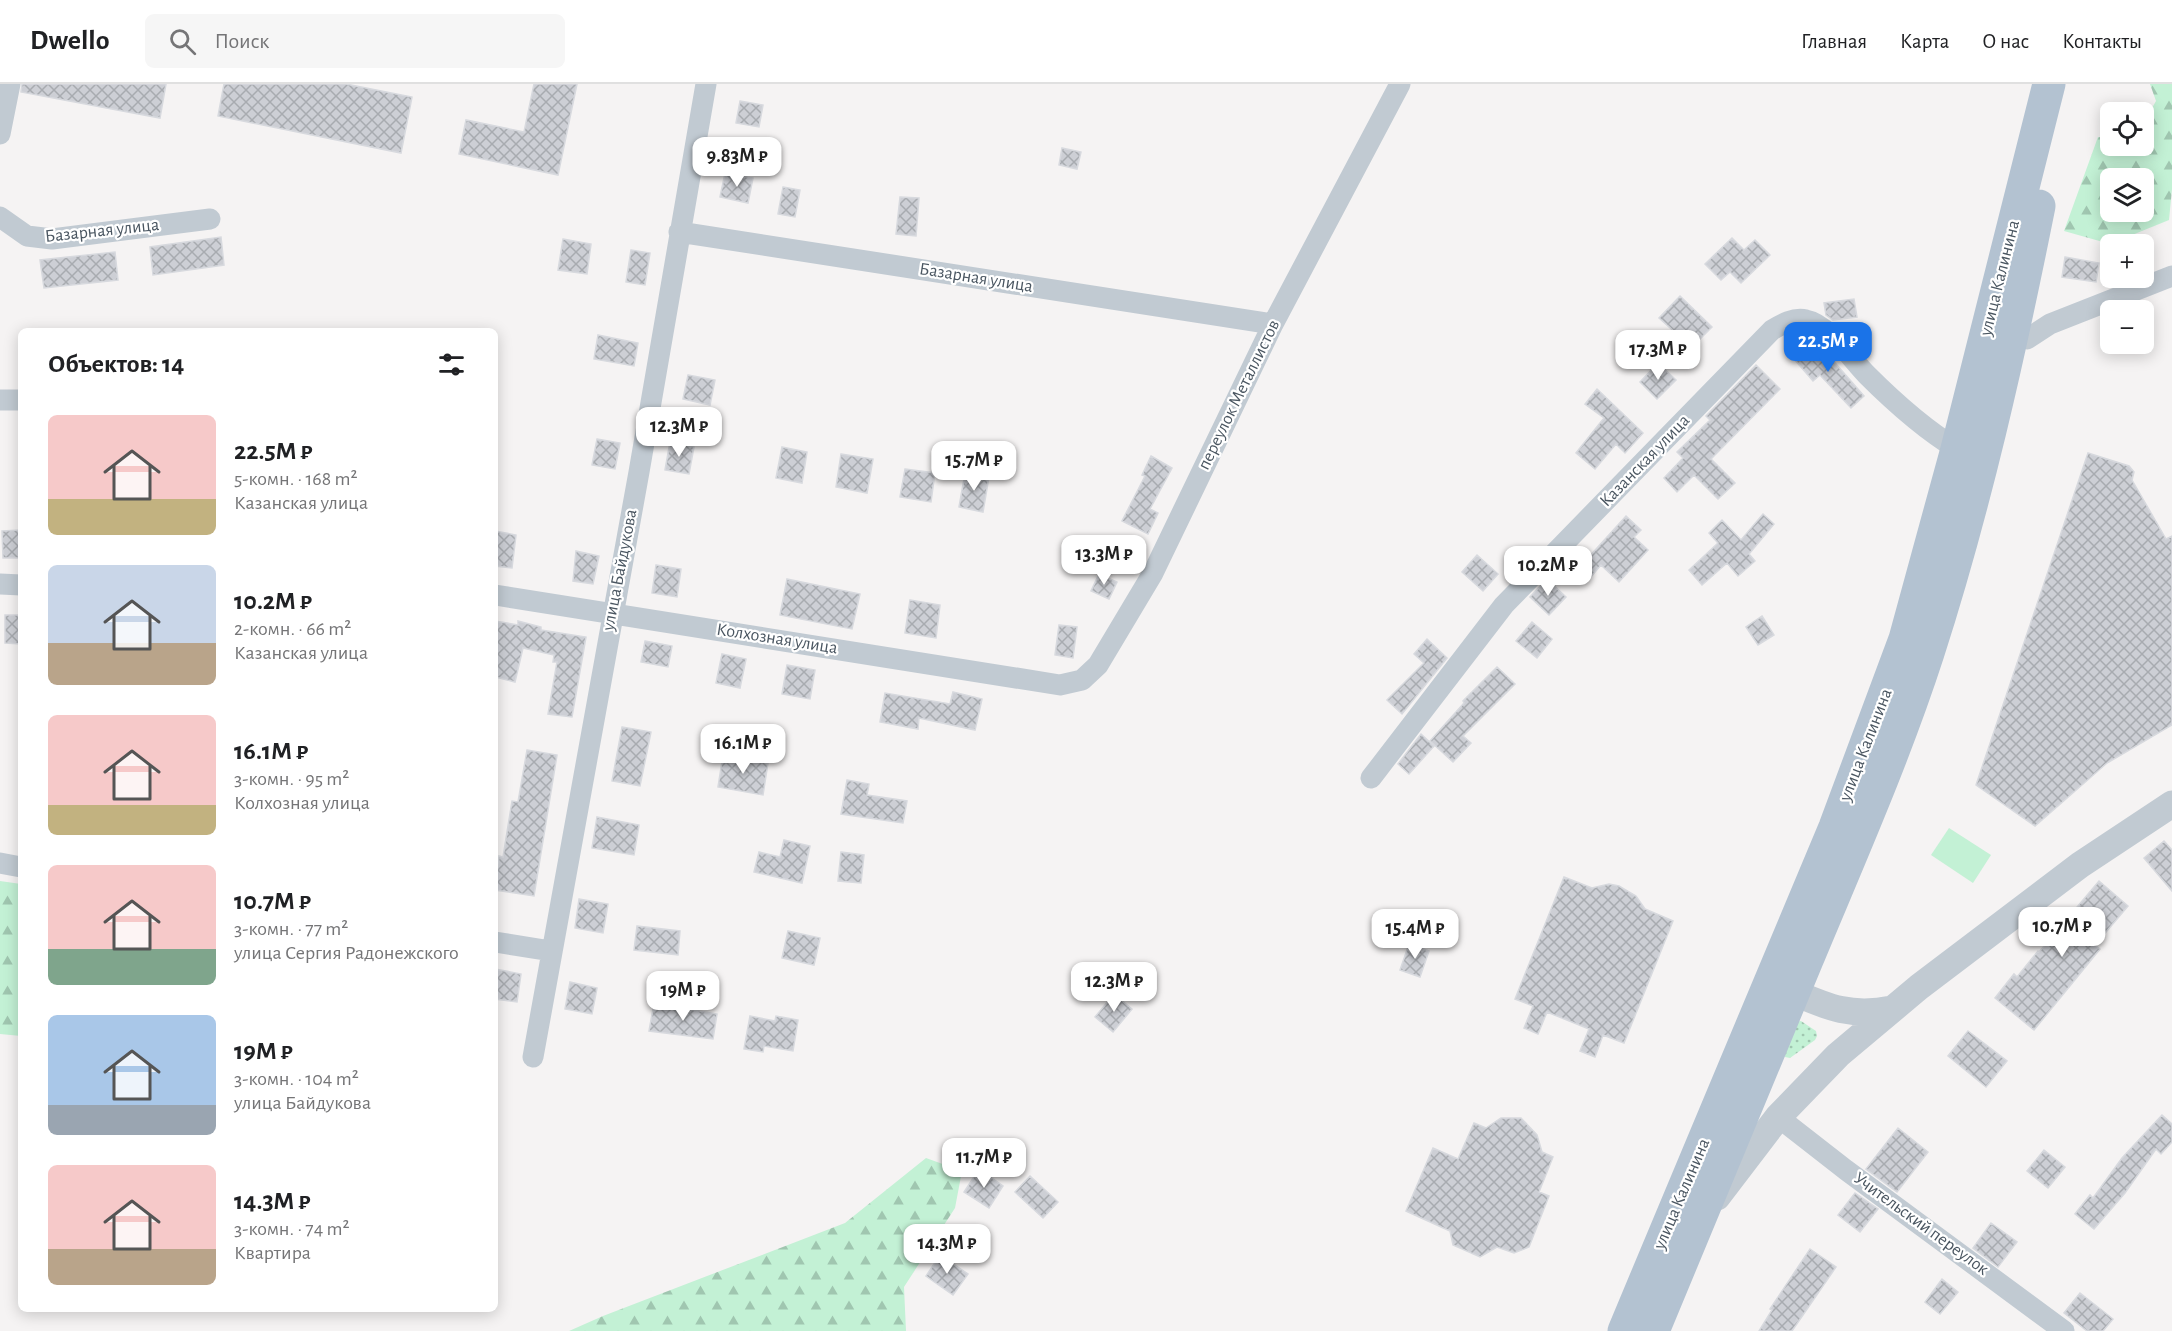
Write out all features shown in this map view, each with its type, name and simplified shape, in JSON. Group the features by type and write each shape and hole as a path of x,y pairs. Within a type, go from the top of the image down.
{"main road":[{"path":"2044,136 2049,84"},
{"path":"2044,136 2066,84"},
{"name":"улица Калинина","path":"1624,1331 1781,988 1857,843 1928,654 1959,547 2013,335 2044,136"},
{"name":"улица Калинина","path":"1653,1331 1696,1228 1835,827 1905,639 2044,136"}],"street":[{"path":"0,134 10,84"},
{"name":"улица Байдукова","path":"532,1057 639,472 706,84"},
{"name":"переулок Металлистов","path":"1060,685 1082,680 1098,665 1153,573 1273,324 1400,84"},
{"name":"Базарная улица","path":"0,217 27,236 52,239 210,219"},
{"name":"Базарная улица","path":"679,232 1273,324"},
{"path":"2013,335 2026,339 2050,324 2172,276"},
{"name":"Казанская улица","path":"1371,778 1504,605 1772,330 1790,320 1806,319 1821,325 1875,382 1931,432 1957,449"},
{"path":"0,400 18,400"},
{"path":"0,584 18,585"},
{"name":"Колхозная улица","path":"498,595 1060,685"},
{"path":"1696,1228 1727,1182 1778,1117 1838,1055 1892,1009 2080,866 2172,804"},
{"path":"0,863 18,866"},
{"path":"498,942 551,951"},
{"path":"1781,988 1828,1008 1873,1012 1892,1009"},
{"path":"1828,1008 1840,1028 1838,1055"},
{"name":"Учительский переулок","path":"1778,1117 2064,1331"}],"green space":[{"path":"2150,84 2172,84 2172,189 2169,220 2135,234 2100,234 2100,241 2064,231 2098,137 2100,137 2100,156 2154,156 2154,104 2156,101"},
{"path":"1949,828 1991,855 1973,883 1931,855"},
{"path":"0,881 18,884 18,1036 0,1034"},
{"path":"1801,1021 1816,1031 1817,1036 1815,1040 1790,1058 1785,1057 1782,1052 1795,1022"},
{"path":"926,1158 962,1171 955,1208 904,1287 906,1331 569,1331 845,1223"}],"building":[{"path":"22,84 166,84 160,118 21,92"},
{"path":"224,84 346,84 412,97 401,153 218,116"},
{"path":"534,84 577,84 558,175 459,154 466,120 524,132"},
{"path":"740,101 763,105 759,127 736,123"},
{"path":"1062,148 1081,152 1077,169 1059,165"},
{"path":"725,173 753,178 748,203 720,197"},
{"path":"783,187 800,190 795,217 778,214"},
{"path":"900,197 919,198 916,236 896,234"},
{"path":"221,237 224,265 153,275 150,247"},
{"path":"1732,238 1744,250 1755,240 1770,255 1741,283 1730,272 1721,280 1705,264"},
{"path":"563,239 591,244 587,274 558,270"},
{"path":"631,250 650,253 645,285 626,282"},
{"path":"115,252 118,280 44,288 40,260"},
{"path":"2065,257 2099,263 2096,282 2062,277"},
{"path":"1680,296 1712,327 1697,342 1684,330 1679,336 1659,318"},
{"path":"1854,299 1857,317 1833,320 1826,315 1824,303"},
{"path":"598,335 638,343 634,366 594,359"},
{"path":"1815,340 1864,396 1851,408 1820,375 1813,381 1794,359"},
{"path":"1658,363 1676,380 1657,399 1640,382"},
{"path":"1756,365 1780,389 1711,459 1735,483 1718,499 1694,475 1677,492 1664,478 1683,458 1677,452 1710,420 1706,416"},
{"path":"688,375 715,380 710,405 683,399"},
{"path":"1597,389 1643,433 1625,453 1616,444 1595,469 1576,453 1604,418 1585,404"},
{"path":"597,439 620,443 615,469 592,465"},
{"path":"670,442 694,447 689,474 665,470"},
{"path":"782,447 807,452 802,483 776,478"},
{"path":"2088,453 2129,466 2134,472 2132,480 2166,539 2172,536 2172,725 2107,763 2035,826 1976,785"},
{"path":"841,454 873,459 867,493 836,487"},
{"path":"1151,456 1172,468 1150,509 1158,513 1148,534 1122,521 1145,476 1142,475"},
{"path":"905,469 935,473 931,502 900,497"},
{"path":"965,473 989,477 983,512 959,507"},
{"path":"1763,514 1774,524 1749,554 1755,561 1738,576 1727,563 1702,585 1689,570 1718,543 1709,533 1722,520 1741,540"},
{"path":"1626,516 1641,530 1634,537 1648,550 1619,582 1601,565 1590,578 1578,569"},
{"path":"18,530 18,558 3,558 2,531"},
{"path":"498,532 516,535 512,568 498,566"},
{"path":"576,551 599,556 593,584 573,581"},
{"path":"1477,555 1498,574 1483,591 1462,572"},
{"path":"656,565 681,569 677,597 652,593"},
{"path":"1099,574 1117,582 1109,599 1091,591"},
{"path":"787,579 860,594 852,629 780,615"},
{"path":"1547,579 1566,597 1549,615 1530,597"},
{"path":"910,600 940,605 936,638 905,633"},
{"path":"5,615 18,615 18,644 5,643"},
{"path":"1762,616 1774,635 1758,645 1746,627"},
{"path":"518,621 541,627 541,630 586,637 572,717 548,714 557,662 553,662 554,655 523,648 515,682 498,678 498,622 518,625"},
{"path":"1532,622 1552,639 1537,658 1516,641"},
{"path":"1059,625 1077,627 1073,658 1055,655"},
{"path":"1427,639 1447,658 1402,714 1387,700 1424,663 1414,654"},
{"path":"645,641 672,646 668,667 641,662"},
{"path":"722,654 746,659 740,688 716,683"},
{"path":"787,665 815,670 810,699 782,694"},
{"path":"1497,667 1515,684 1463,736 1471,743 1453,762 1430,741 1464,703 1463,701"},
{"path":"953,692 982,699 975,730 919,718 918,729 880,722 885,693 950,704"},
{"path":"622,727 651,732 640,786 612,781"},
{"path":"1421,734 1434,746 1409,774 1398,764"},
{"path":"527,750 557,755 534,896 498,890 499,856 503,857 512,801 518,802"},
{"path":"723,755 768,763 763,795 718,787"},
{"path":"847,780 869,784 867,795 907,801 903,823 841,814"},
{"path":"597,817 639,825 634,855 592,848"},
{"path":"784,840 810,846 802,883 754,872 759,852 780,857"},
{"path":"2164,841 2172,850 2172,891 2144,858"},
{"path":"841,852 864,855 861,883 838,881"},
{"path":"1564,877 1592,888 1609,884 1619,886 1636,896 1645,909 1673,921 1624,1043 1603,1035 1595,1057 1580,1051 1589,1029 1547,1012 1538,1034 1524,1028 1533,1006 1515,999"},
{"path":"2099,881 2128,906 2095,945 2100,949 2034,1030 1995,998 2014,974 2017,977"},
{"path":"579,899 608,904 603,933 575,928"},
{"path":"637,926 680,931 678,955 634,950"},
{"path":"788,931 820,938 814,965 782,958"},
{"path":"1409,944 1429,951 1420,977 1400,970"},
{"path":"498,970 521,974 517,1002 498,999"},
{"path":"570,982 597,988 592,1014 565,1009"},
{"path":"1114,994 1132,1009 1113,1032 1095,1017"},
{"path":"654,1003 717,1014 713,1039 649,1031"},
{"path":"750,1016 775,1021 776,1016 798,1020 793,1051 764,1046 763,1052 744,1049"},
{"path":"1968,1031 2007,1061 1986,1087 1948,1056"},
{"path":"2162,1115 2172,1124 2172,1142 2161,1154 2156,1149 2125,1193 2094,1229 2075,1214 2090,1195 2093,1198 2122,1158"},
{"path":"1501,1118 1521,1118 1537,1135 1542,1152 1553,1157 1539,1192 1549,1196 1529,1247 1514,1253 1497,1247 1480,1257 1453,1245 1450,1231 1406,1211 1433,1148 1458,1159 1474,1123 1486,1128"},
{"path":"1898,1128 1928,1152 1897,1192 1866,1169"},
{"path":"2044,1150 2065,1167 2048,1188 2027,1171"},
{"path":"979,1169 1003,1186 989,1208 964,1192"},
{"path":"1030,1176 1058,1202 1043,1218 1015,1192"},
{"path":"1855,1193 1878,1209 1860,1232 1838,1215"},
{"path":"1991,1223 2017,1242 1998,1267 1973,1248"},
{"path":"1810,1249 1836,1267 1792,1331 1759,1331 1772,1310 1770,1309"},
{"path":"940,1255 968,1274 953,1295 926,1276"},
{"path":"1942,1279 1958,1292 1940,1314 1925,1302"},
{"path":"2080,1293 2113,1319 2103,1331 2087,1331 2064,1313"}]}
